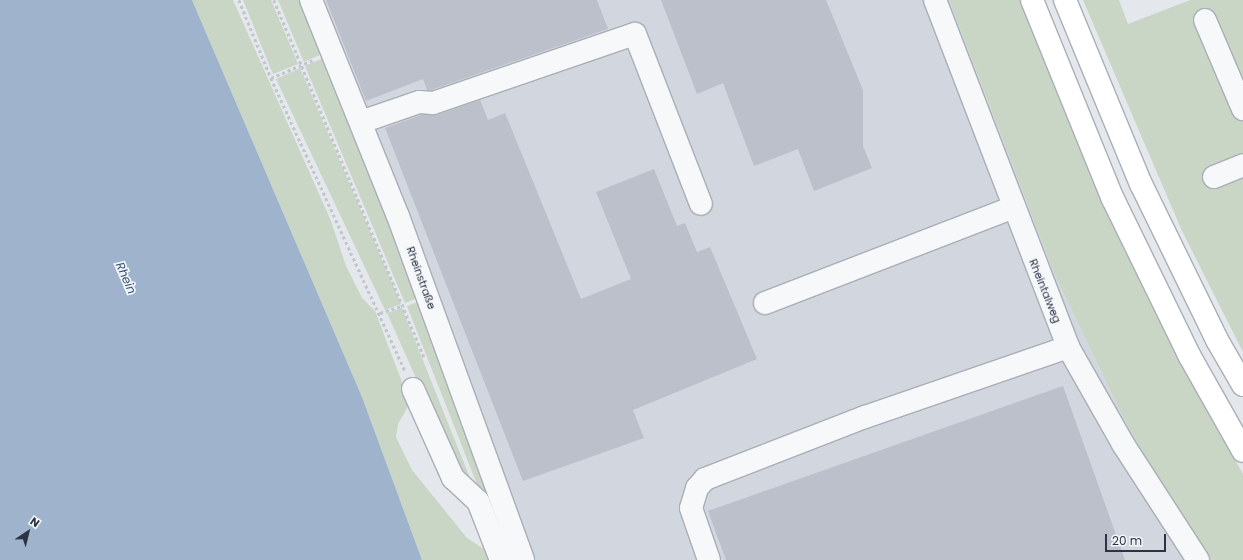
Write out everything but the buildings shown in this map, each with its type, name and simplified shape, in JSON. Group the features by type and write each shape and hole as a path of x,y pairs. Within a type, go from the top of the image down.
{"highway":[{"path":"1032,0 1113,199 1189,355 1243,450"},
{"path":"1066,0 1141,184 1217,340 1243,384"}],"street":[{"name":"Rheinstraße","path":"311,0 361,122 523,560"},
{"name":"Rheintalweg","path":"935,0 1068,347 1123,444 1198,560"},
{"path":"1205,20 1243,109"},
{"path":"361,122 419,102 433,103 635,34 701,204"},
{"path":"1214,177 1243,165"},
{"path":"765,303 1014,207"},
{"path":"709,560 691,508 697,488 705,480 865,417 1068,347"},
{"path":"413,389 453,478 478,501 501,560"}],"path":[{"path":"239,0 271,78 380,313 413,389"},
{"path":"274,0 427,362"},
{"path":"271,78 308,62"},
{"path":"380,313 409,303"}],"shaded area":[{"path":"320,0 949,0 1053,271 1136,444 1212,560 529,560 445,310"}],"green space":[{"path":"192,0 233,0 331,221 346,266 362,298 375,311 410,403 398,424 396,437 412,470 467,538 487,551 491,560 422,560 362,397"},
{"path":"243,0 271,0 298,64 273,74"},
{"path":"278,0 302,0 324,53 304,62"},
{"path":"949,0 1022,0 1057,94 1113,219 1198,395 1243,474 1243,560 1212,560 1136,444 1053,271"},
{"path":"1083,0 1119,0 1128,24 1190,0 1243,0 1243,352 1182,231"},
{"path":"325,57 421,297 405,303 305,66"},
{"path":"300,68 401,304 385,310 276,79"},
{"path":"423,300 512,546 478,487 407,306"},
{"path":"402,308 472,483 457,470 387,313"}],"water":[{"name":"Rhein","path":"0,0 192,0 362,397 422,560 0,560"}]}
